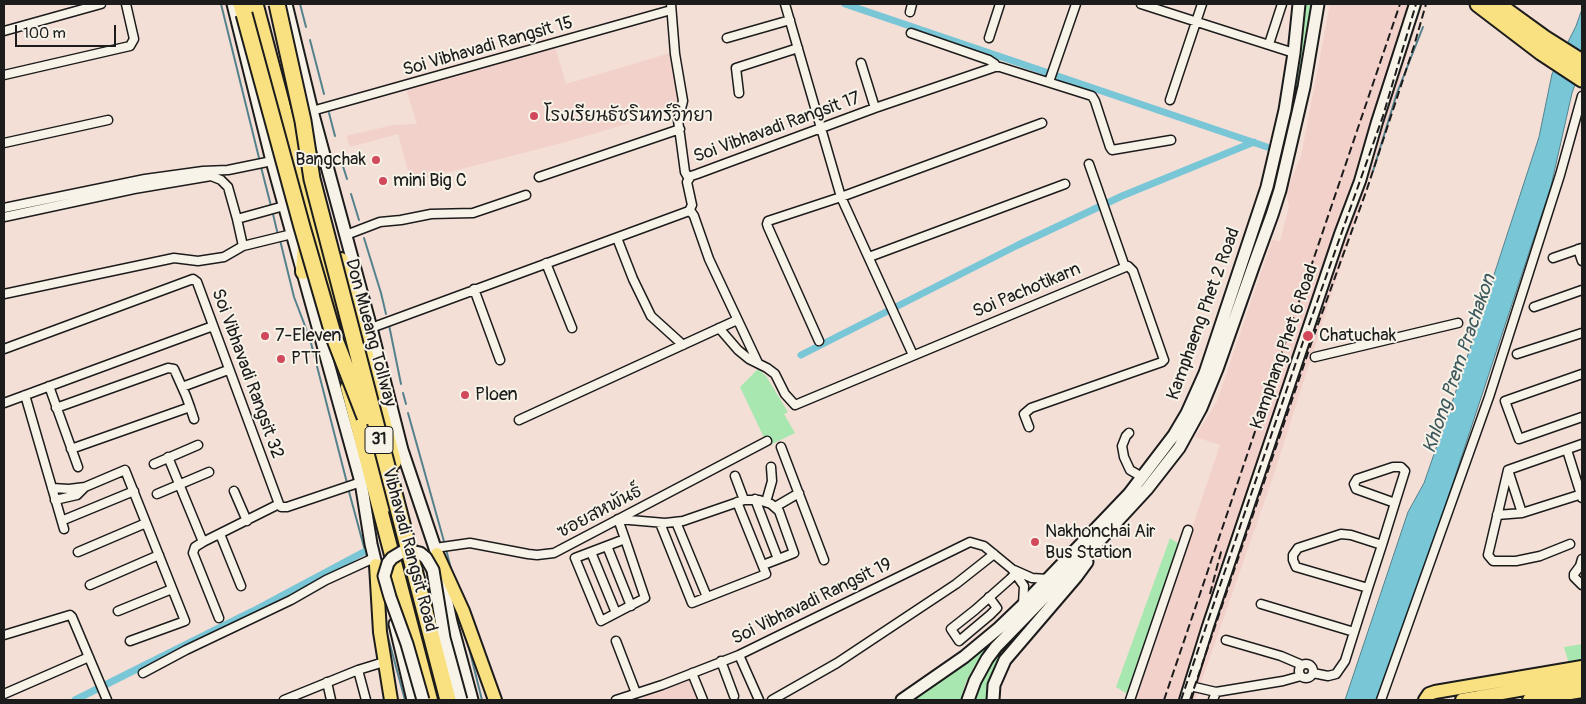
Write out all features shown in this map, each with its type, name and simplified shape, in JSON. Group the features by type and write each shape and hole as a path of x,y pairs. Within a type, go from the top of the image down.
{"highway":[{"name":"Don Mueang Tollway","path":"256,4 438,700"},
{"name":"Don Mueang Tollway","path":"264,4 312,179 448,700"},
{"name":"Vibhavadi Rangsit Road","path":"273,4 365,330 454,700"},
{"path":"277,4 303,121 312,179"},
{"path":"280,33 286,4"},
{"path":"1478,4 1541,52 1582,79"},
{"path":"1497,4 1544,38 1582,62"},
{"path":"241,6 334,337 365,417"},
{"name":"Vibhavadi Rangsit Road","path":"241,6 306,229 430,700"},
{"path":"303,272 306,229"},
{"path":"365,330 378,357"}],"main road":[{"name":"Vibhavadi Rangsit Road","path":"286,4 312,111 346,235 365,330"},
{"name":"Kamphaeng Phet 2 Road","path":"902,700 964,657 1023,605 1129,494 1174,435 1191,406 1208,367 1268,187 1285,110 1299,4"},
{"name":"Kamphaeng Phet 2 Road","path":"968,700 975,681 996,647 1147,489 1179,448 1191,428 1210,386 1280,190 1304,87 1318,4"},
{"name":"Vibhavadi Rangsit Road","path":"241,6 272,161 361,482 375,562 400,640 413,700"},
{"name":"Vibhavadi Rangsit Road","path":"378,357 402,450 440,548 451,622 472,700"},
{"path":"993,700 996,676 1005,660 1076,577 1093,554 1099,541"},
{"path":"440,548 495,700"},
{"path":"423,700 407,644 384,576 388,563 402,552 420,553 426,558 433,570 444,638 461,700"},
{"path":"375,562 376,592 384,662 391,700"},
{"path":"1425,700 1429,694 1582,667"},
{"path":"1534,696 1582,679"},
{"path":"1430,700 1435,695 1449,690"},
{"path":"1462,700 1582,691"}],"street":[{"path":"4,31 101,4"},
{"path":"4,76 130,46 134,39 126,4"},
{"path":"785,4 841,197 913,355"},
{"path":"910,12 912,4"},
{"path":"989,38 1000,4"},
{"path":"1049,82 1076,4"},
{"path":"1141,4 1294,53"},
{"path":"1170,100 1202,4"},
{"path":"1269,44 1282,4"},
{"name":"Kamphang Phet 6 Road","path":"1185,700 1340,234 1360,182 1415,4"},
{"path":"671,7 675,54 683,101 678,120 685,172 689,179"},
{"name":"Soi Vibhavadi Rangsit 15","path":"312,111 671,7"},
{"path":"727,38 790,20"},
{"path":"911,33 989,60 996,67 1092,96 1112,150 1170,140"},
{"path":"739,93 736,68 798,48"},
{"path":"862,63 875,108"},
{"name":"Soi Vibhavadi Rangsit 17","path":"758,363 709,259 694,216 690,210 692,205 687,182 689,179 697,174 875,108 996,67"},
{"path":"1381,700 1489,397 1560,175 1582,96"},
{"path":"4,143 108,120"},
{"path":"819,341 767,224 770,220 841,197 1042,123"},
{"path":"539,177 680,129"},
{"path":"4,208 145,178 228,170 272,161"},
{"path":"1029,427 1024,414 1031,408 1164,360 1133,271 1128,266 1125,267 1088,164"},
{"path":"4,217 134,189 211,176 221,180 228,187 243,246"},
{"path":"869,258 1065,184"},
{"path":"346,235 380,222 431,214 473,213 526,195"},
{"path":"236,218 284,206"},
{"path":"365,330 690,210"},
{"path":"4,294 174,258 189,261 209,260 231,254 243,246 292,234"},
{"path":"617,238 633,279 651,316 683,345"},
{"path":"1553,258 1580,248 1582,262"},
{"path":"546,263 572,328"},
{"name":"Soi Pachotikarn","path":"719,328 738,350 749,359 775,374 785,394 795,405 1125,267"},
{"name":"Soi Vibhavadi Rangsit 32","path":"4,349 193,279 197,282 279,504"},
{"path":"474,289 500,360"},
{"path":"1534,307 1582,290"},
{"path":"519,420 737,320"},
{"path":"1315,357 1458,323"},
{"path":"4,403 213,326"},
{"path":"1517,354 1582,333"},
{"path":"56,408 168,368 174,369 194,419"},
{"path":"182,386 228,370"},
{"path":"1582,374 1505,401 1519,439 1582,417"},
{"path":"49,386 78,467"},
{"path":"25,395 64,529"},
{"path":"71,449 190,407"},
{"path":"1129,433 1122,446 1124,457 1130,470 1142,477"},
{"name":"ซอยสหพันธ์","path":"440,548 470,543 528,554 554,553 767,441"},
{"path":"1508,470 1582,444"},
{"path":"154,464 198,445"},
{"path":"781,447 824,560"},
{"path":"1497,515 1522,513 1582,495 1567,450"},
{"path":"168,457 202,542"},
{"path":"1313,673 1328,676 1336,674 1344,661 1382,545 1405,471 1401,467 1393,466 1356,479 1354,484 1356,489 1395,503"},
{"path":"766,502 772,481 772,468"},
{"path":"52,488 69,489 85,487 125,470 185,621 130,641"},
{"path":"1508,470 1522,513"},
{"path":"1508,470 1488,554 1493,561 1516,561 1532,558 1570,544"},
{"path":"158,494 209,472"},
{"path":"660,523 692,602 766,574 740,501 735,476"},
{"path":"219,618 193,553 195,546 279,504 281,507 287,507 361,482"},
{"path":"55,500 77,495 85,487"},
{"path":"66,519 134,491"},
{"path":"234,491 246,521"},
{"path":"775,507 799,493"},
{"path":"625,540 575,558 601,621 645,598 618,519 660,523 676,522 740,501 755,500 766,502 779,511 794,553 762,565"},
{"path":"755,500 778,559"},
{"path":"676,522 707,597"},
{"path":"78,552 146,523"},
{"path":"1130,700 1188,530"},
{"path":"220,534 241,586"},
{"path":"1368,588 1296,567 1293,555 1298,548 1341,534 1351,535 1382,545"},
{"name":"Soi Vibhavadi Rangsit 19","path":"616,700 739,655 970,542 979,544 1014,571 1032,578 1048,579"},
{"path":"607,546 631,606"},
{"path":"591,552 616,613"},
{"path":"772,700 837,663 956,584 994,554"},
{"path":"90,584 159,555"},
{"path":"1582,559 1579,574 1574,574 1574,577 1582,585"},
{"path":"143,673 326,580 375,562"},
{"path":"989,597 996,608 959,641 951,629 989,597 1014,571 1024,586 1023,605"},
{"path":"118,610 172,589"},
{"path":"1261,604 1354,632"},
{"path":"4,635 70,614 107,700"},
{"path":"1226,640 1302,664 1310,664 1313,668 1313,673"},
{"path":"616,641 636,693"},
{"path":"739,655 759,700"},
{"path":"4,694 89,657"},
{"path":"284,700 297,697 327,682 384,662"},
{"path":"721,662 734,696"},
{"path":"1301,676 1299,671 1302,664"},
{"path":"358,670 366,700"},
{"path":"692,673 704,700"},
{"path":"1190,686 1216,692 1301,676 1308,678 1313,673"},
{"path":"327,682 332,700"},
{"path":"1213,700 1216,692"}],"shaded area":[{"path":"1330,4 1422,4 1396,94 1272,480 1195,700 1134,700 1220,445 1195,437 1217,401 1272,240 1280,241 1289,206 1286,192 1301,156"},
{"name":"โรงเรียนธัชรินทร์วิทยา","path":"555,47 566,84 670,53 680,100 678,109 562,143 411,182 398,134 350,147 346,136 393,125 417,124 406,89"},
{"path":"692,679 700,700 644,700 642,696"}],"green space":[{"path":"1303,4 1314,4 1284,158 1219,355 1183,433 1159,468 975,665 965,684 961,700 913,700 998,635 1125,504 1157,468 1170,449 1270,196 1296,79"},
{"path":"758,369 766,376 788,412 784,414 795,433 768,446 740,387"},
{"path":"1170,538 1179,544 1129,695 1116,687"},
{"path":"1072,576 1012,647 990,700 973,700 993,658"},
{"path":"1582,644 1582,661 1569,664 1564,647"}],"water":[{"path":"1582,9 1582,65 1572,93 1551,186 1438,528 1376,700 1345,700 1408,512 1424,483 1459,382 1539,137 1552,74 1576,26"}],"waterway":[{"path":"221,4 260,162"},
{"path":"300,4 306,27"},
{"path":"845,4 1267,147"},
{"path":"1373,171 1397,93 1423,27"},
{"path":"310,40 324,94"},
{"path":"329,113 335,136"},
{"path":"801,355 1018,245 1122,196 1254,142"},
{"path":"341,160 347,179"},
{"path":"261,167 271,206"},
{"path":"351,194 359,220"},
{"path":"272,210 278,235"},
{"path":"364,238 386,314"},
{"path":"280,240 294,297 310,339 347,483"},
{"path":"389,325 401,384"},
{"path":"403,393 406,404"},
{"path":"408,413 445,545"},
{"path":"348,488 367,558"},
{"path":"75,700 253,611 373,547"},
{"path":"446,549 451,569"},
{"path":"368,563 371,572"},
{"path":"386,630 405,700"},
{"path":"468,644 482,700"}],"railway":[{"path":"1164,700 1400,4"},
{"path":"1181,700 1305,336 1383,116 1416,4"},
{"path":"1190,700 1313,338 1367,189 1426,4"},
{"path":"1210,594 1222,548"}],"place":[{"name":"โรงเรียนธัชรินทร์วิทยา","path":"534,116"},
{"name":"Bangchak","path":"376,160"},
{"name":"mini Big C","path":"383,181"},
{"name":"7-Eleven","path":"265,336"},
{"name":"Chatuchak","path":"1308,336"},
{"name":"PTT","path":"281,359"},
{"name":"Ploen","path":"465,395"},
{"name":"Nakhonchai Air Bus Station","path":"1035,542"}],"water label":[{"name":"Khlong Prem Prachakon","path":"1460,364"}]}
